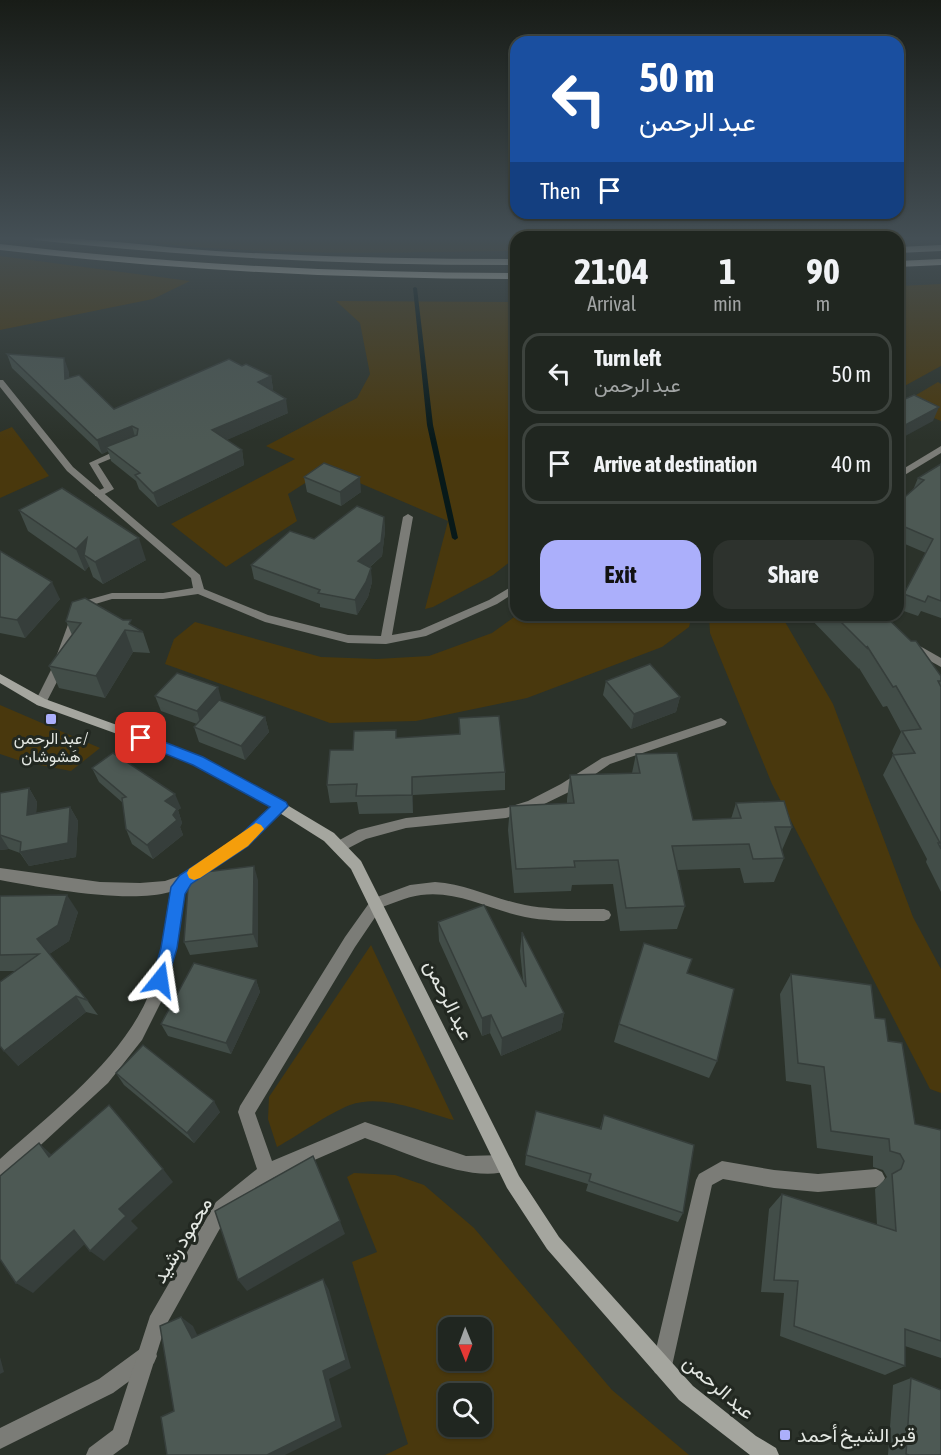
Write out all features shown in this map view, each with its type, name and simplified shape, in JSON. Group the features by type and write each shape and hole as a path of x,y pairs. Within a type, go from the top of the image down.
{"street":[{"path":"0,382 70,469 196,577 200,591"},
{"path":"98,494 109,489 93,463 137,445"},
{"path":"904,472 941,449"},
{"path":"386,640 408,517"},
{"path":"41,702 58,668 75,619 88,603 112,596 163,596 200,591 265,618 348,639 386,640 422,633 455,620 493,602 510,591"},
{"path":"904,641 941,663"},
{"name":"عبد الرحمن","path":"0,678 41,702 198,761 280,806 329,837 339,847 356,865 377,903 513,1182 553,1244 686,1393 749,1443 769,1455"},
{"path":"339,847 363,834 406,823 506,813 532,805 565,788 606,761 721,722"},
{"path":"0,874 39,881 122,888 161,888 186,880 242,842 280,806"},
{"path":"0,1171 102,1077 136,1035 156,996 169,948 177,892 186,880"},
{"path":"267,1172 246,1113 350,942 377,903 420,889 444,888 459,890 523,911 560,915 604,915"},
{"name":"محمود رشيد","path":"96,1455 121,1437 157,1323 222,1208 267,1172 365,1130 466,1165 504,1164"},
{"path":"662,1366 705,1180 722,1170 819,1183 876,1178"},
{"path":"0,1439 106,1386 147,1356"}],"shaded area":[{"path":"0,305 124,305 0,330"},
{"path":"340,305 510,305 510,562 493,575 425,609 448,521 327,469 288,494 297,521 226,567 171,524 295,459 266,446 357,398 370,374 360,323"},
{"path":"904,305 941,305 941,366 904,386"},
{"path":"938,382 941,384 941,421 904,405 904,402"},
{"path":"12,427 49,476 0,498 0,432"},
{"path":"510,620 690,621 689,627 662,647 527,698 416,721 330,723 165,664 174,639 195,622 321,657 377,659 429,656 492,633"},
{"path":"709,621 785,621 833,704 913,917 941,969 941,1093 930,1089 772,784 710,633"},
{"path":"0,705 100,748 71,771 24,762 0,754"},
{"path":"371,945 454,1120 389,1102 362,1102 332,1114 277,1147 268,1119 269,1097"},
{"path":"354,1173 395,1175 424,1185 474,1228 612,1390 689,1455 385,1455 408,1444 352,1262 377,1252 347,1177"}],"building":[{"path":"7,354 64,358 65,379 79,375 114,409 229,359 271,376 258,382 286,399 212,430 242,450 153,493 135,475 140,473 106,447 137,435 138,429 132,426 97,440"},
{"path":"914,395 939,407 904,426 904,399"},
{"path":"324,463 360,477 340,492 304,477"},
{"path":"941,464 941,601 928,596 925,602 904,594 933,539 904,527 904,498 924,480 918,478"},
{"path":"62,488 139,538 95,562 84,555 87,538 76,549 19,510"},
{"path":"357,506 384,517 381,542 358,561 371,568 355,600 318,593 320,590 251,565 290,531 314,539"},
{"path":"0,551 52,582 17,620 0,617"},
{"path":"85,598 123,620 131,620 129,624 143,632 125,630 96,676 49,666 81,623 66,621 72,602"},
{"path":"840,621 890,621 911,641 916,641 941,676 941,681 938,681 941,687 941,849 938,843 940,843 893,755 915,753 902,731 921,729 896,686 893,687 867,646 868,649"},
{"path":"650,664 680,697 634,714 606,681"},
{"path":"177,673 218,687 197,711 155,696"},
{"path":"219,700 265,717 241,746 194,727"},
{"path":"499,716 505,772 412,777 412,795 356,796 357,784 327,785 330,750 353,750 354,731 396,730 396,738 460,734 459,718"},
{"path":"113,753 175,794 165,801 177,809 173,815 177,820 147,845 126,829 122,798 126,797 92,768"},
{"path":"677,753 693,820 741,818 736,803 784,801 792,827 775,827 784,858 753,859 749,844 672,846 685,906 626,908 618,860 574,861 575,867 516,869 510,806 574,803 570,775 640,773 636,754"},
{"path":"29,788 27,815 70,807 68,843 20,852 21,842 0,835 0,793"},
{"path":"254,866 253,934 184,942 189,874"},
{"path":"67,895 58,925 37,939 87,1000 76,996 4,1051 0,1046 0,982 39,954 0,955 0,896"},
{"path":"484,905 526,987 522,932 564,1013 502,1038 491,1015 482,1018 438,922"},
{"path":"644,943 692,959 687,973 734,989 717,1061 619,1024"},
{"path":"194,963 256,980 226,1043 161,1024"},
{"path":"791,974 871,985 875,1018 885,1019 888,1041 902,1043 915,1124 941,1130 941,1341 905,1329 905,1366 794,1326 798,1281 774,1280 782,1194 896,1231 892,1174 901,1169 904,1161 900,1154 890,1151 889,1139 831,1131 824,1067 798,1063"},
{"path":"143,1045 214,1101 187,1133 116,1073"},
{"path":"109,1105 163,1169 119,1209 126,1216 90,1251 74,1230 16,1283 0,1259 0,1176 39,1143 49,1157"},
{"path":"536,1111 601,1129 604,1115 694,1145 683,1213 589,1181 591,1174 526,1155"},
{"path":"313,1156 340,1221 238,1280 215,1211"},
{"path":"323,1279 346,1360 323,1371 336,1421 267,1455 167,1455 161,1417 174,1411 160,1326 181,1317 192,1338"},
{"path":"911,1378 941,1390 941,1455 906,1454"}],"waterway":[{"path":"417,305 430,425 455,538"}],"slow traffic":[{"path":"194,873 242,842 256,829"}],"place":[{"name":"عبد الرحمن/ هَشوشان","path":"51,719"},
{"name":"قبر الشيخ أحمد","path":"785,1435"}],"route":[{"path":"141,738 198,761 280,806 242,842 186,880 177,892 169,948 160,980"}]}
